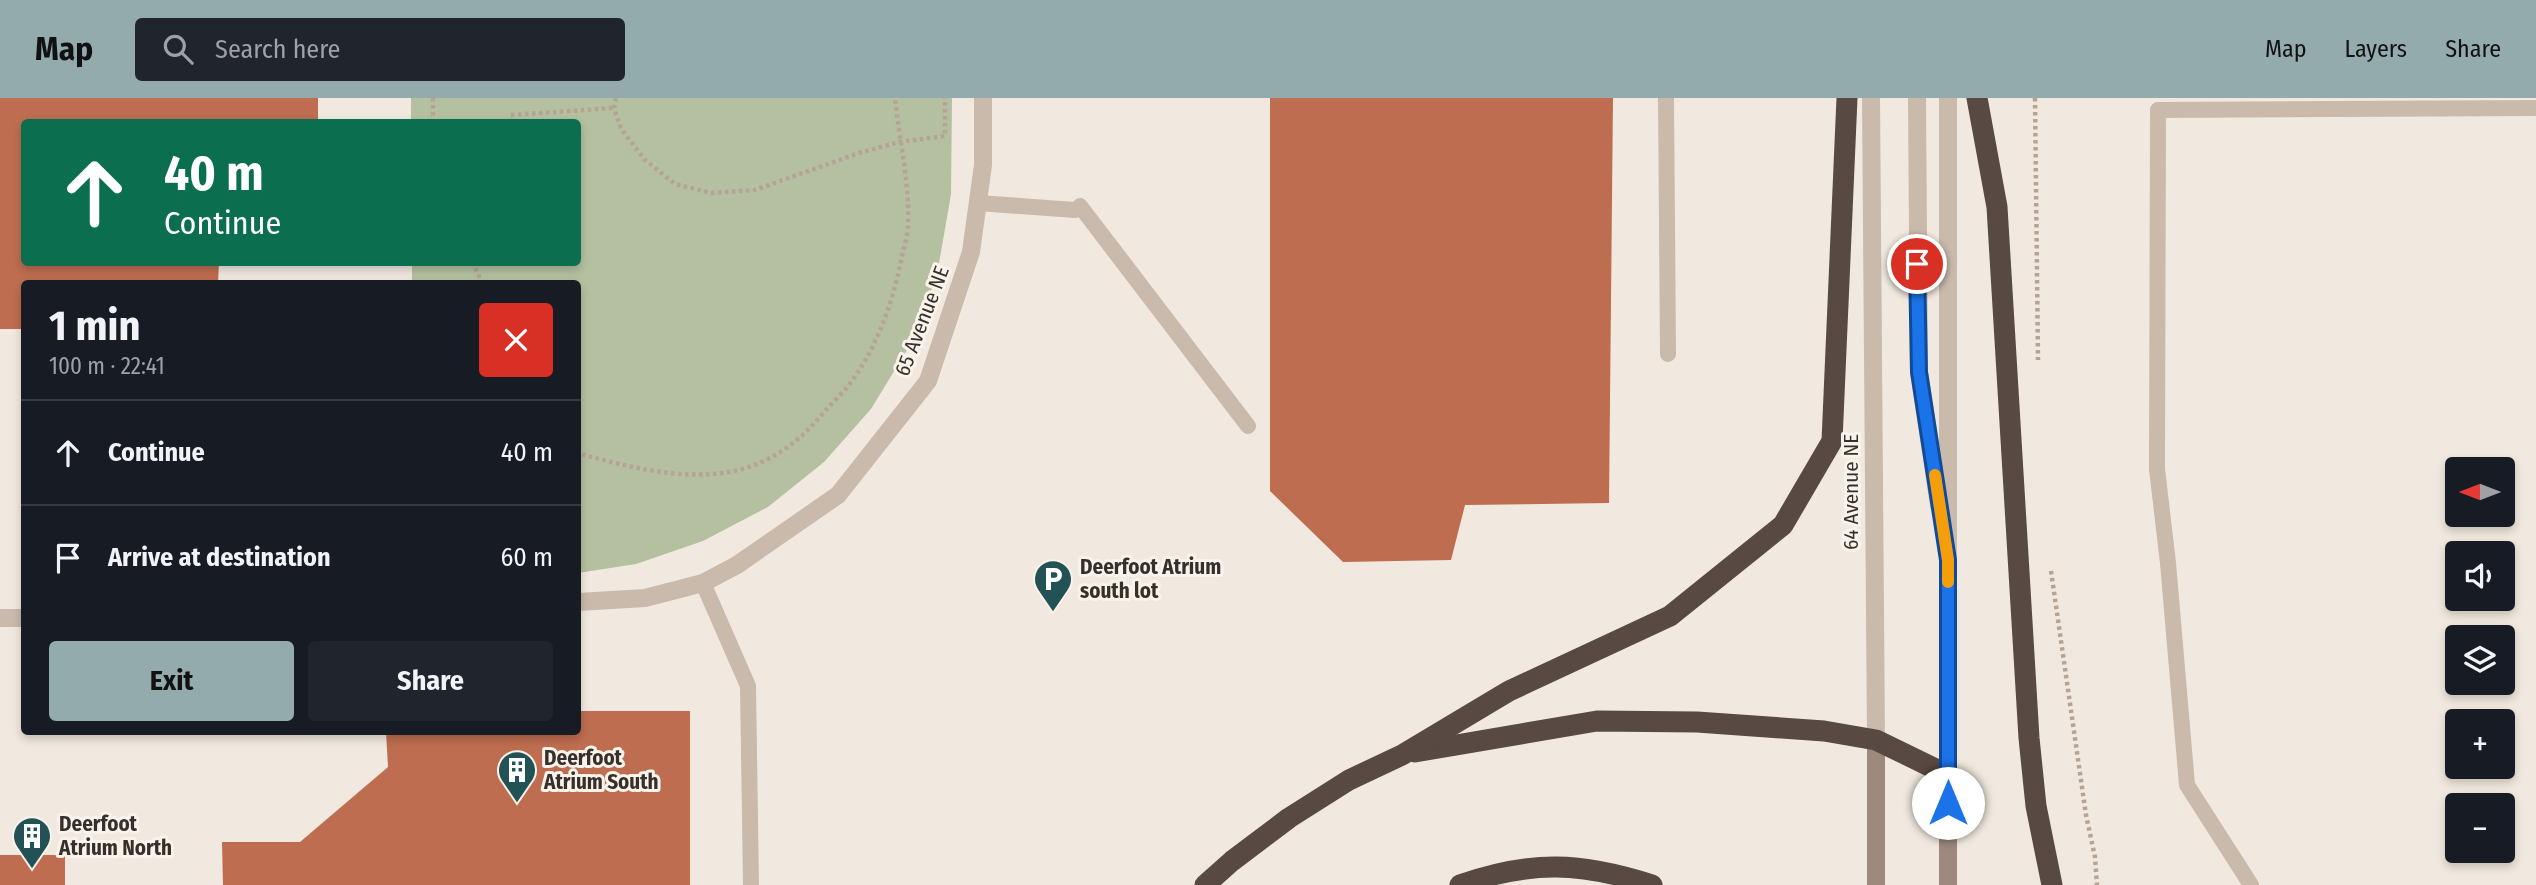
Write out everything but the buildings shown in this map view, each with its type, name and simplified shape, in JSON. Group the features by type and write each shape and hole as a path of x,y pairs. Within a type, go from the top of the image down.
{"highway":[{"path":"1205,885 1289,818 1349,780 1402,755 1509,691 1670,616 1783,525 1832,441 1847,98"},
{"path":"1977,98 1997,207 2029,738 2036,806 2052,885"},
{"path":"1402,755 1597,721 1697,722 1824,731 1876,740 1948,775"},
{"path":"1460,885 1516,869 1549,866 1608,872 1652,885"}],"main road":[{"name":"64 Avenue NE","path":"1876,740 1876,885"},
{"path":"1948,775 1948,885"}],"street":[{"name":"65 Avenue NE","path":"581,603 645,598 703,583 737,565 838,495 928,381 971,252 984,165 984,98"},
{"name":"64 Avenue NE","path":"1871,98 1876,740"},
{"path":"1917,98 1919,372 1948,560"},
{"path":"1948,98 1948,775"},
{"path":"0,618 21,618"}],"lane":[{"path":"1666,98 1668,354"},
{"path":"2251,885 2187,785 2157,469 2158,110 2310,104 2536,108"},
{"path":"978,203 1077,208 1248,426"},
{"path":"703,583 748,686 751,885"}],"path":[{"path":"433,98 433,119"},
{"path":"616,98 614,108 621,129 644,159 675,184 711,193 755,190 859,153 899,142 945,136 945,98"},
{"path":"581,457 694,475 738,470 777,456 804,435 856,375 879,332 895,289 908,226 906,181 895,98"},
{"path":"2035,98 2039,368"},
{"path":"511,119 512,115 614,108"},
{"path":"2050,567 2086,815 2095,857 2097,885"}],"green space":[{"path":"411,98 952,98 951,194 937,275 910,345 871,409 824,462 768,507 703,541 636,564 581,573 581,280 412,280 412,266 581,266 581,119 411,119"}],"slow traffic":[{"path":"1935,475 1948,560 1948,582"}],"place":[{"name":"Deerfoot Atrium south lot","path":"1053,613"},
{"name":"Deerfoot Atrium South","path":"517,804"},
{"name":"Deerfoot Atrium North","path":"32,870"}],"route":[{"path":"1917,264 1919,372 1948,560 1948,803"}]}
